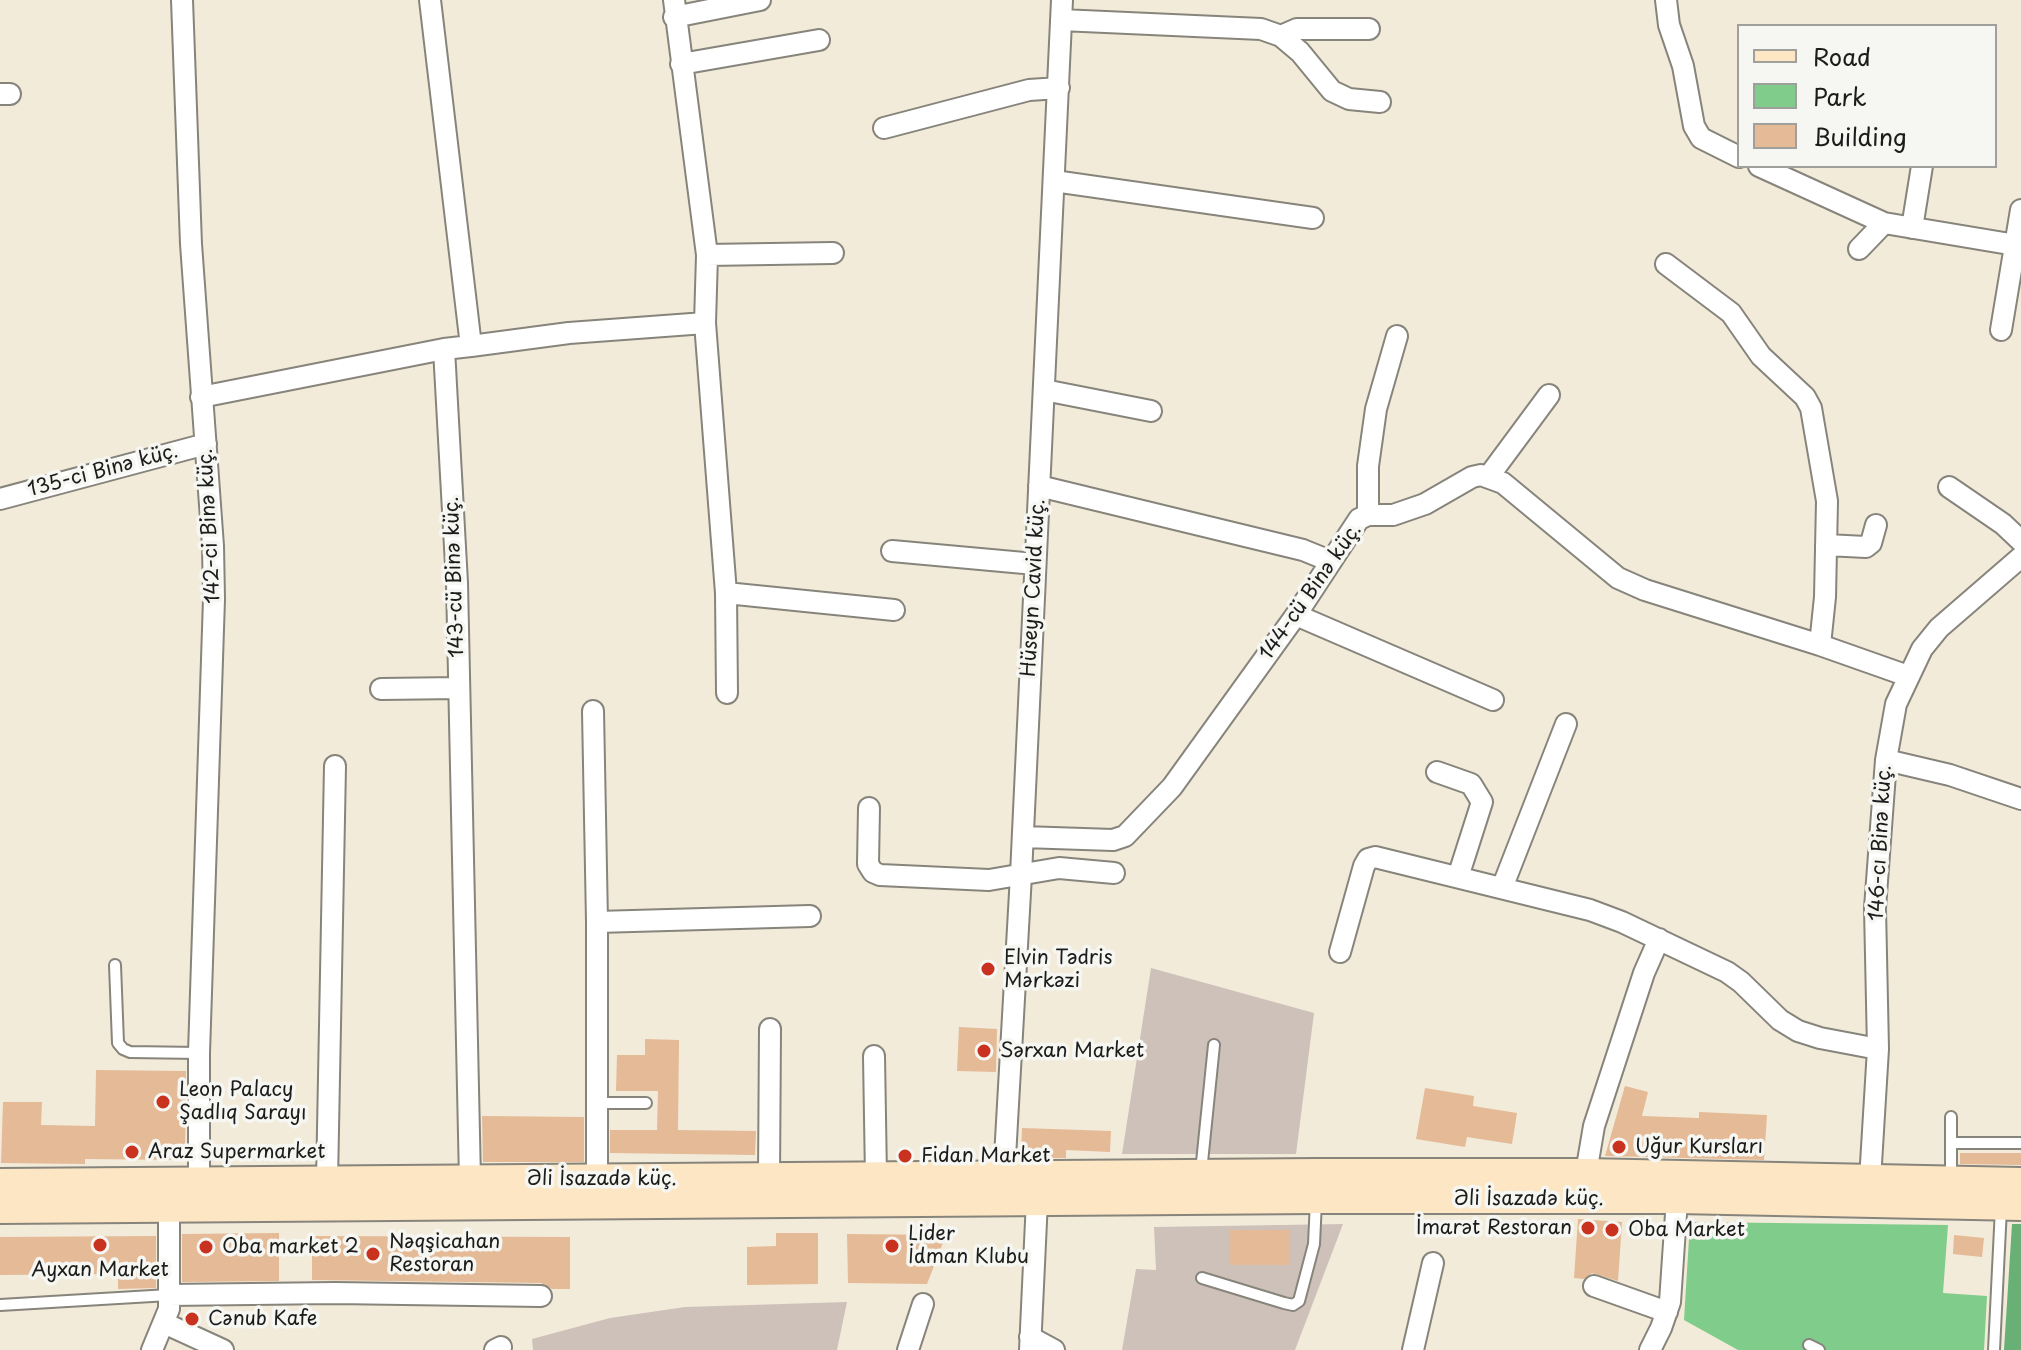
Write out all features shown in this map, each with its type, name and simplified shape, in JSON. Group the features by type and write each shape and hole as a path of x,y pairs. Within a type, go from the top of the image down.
{"main road":[{"name":"Əli İsazadə küç.","path":"1038,1188 1200,1174 1586,1173 1678,1187 2011,1206"},
{"name":"Əli İsazadə küç.","path":"199,1194 327,1181 769,1177 876,1178 1004,1188"},
{"name":"Əli İsazadə küç.","path":"1038,1188 1316,1199 1870,1180 2021,1182"},
{"path":"0,1183 169,1195"},
{"name":"Əli İsazadə küç.","path":"199,1194 1004,1188"},
{"path":"1004,1188 1038,1188"},
{"path":"0,1209 199,1194"}],"street":[{"name":"142-ci Binə küç.","path":"182,0 191,244 214,599 199,1053 199,1194"},
{"path":"430,0 471,346"},
{"path":"727,693 726,593 705,323 707,255 674,8 760,0"},
{"path":"1666,0 1669,25 1683,66 1694,126 1701,138 1737,156"},
{"path":"1061,10 1261,29 1281,36 1300,52 1332,91 1349,99 1380,102"},
{"name":"Hüseyn Cavid küç.","path":"1004,1188 1061,10"},
{"path":"1281,36 1297,29 1369,29"},
{"path":"681,64 819,40"},
{"path":"884,128 1029,90 1059,88"},
{"path":"1763,168 1884,223 2019,246"},
{"path":"1912,228 1922,168"},
{"path":"1054,181 1313,218"},
{"path":"2001,330 2019,246 2021,210"},
{"path":"1859,249 1884,223"},
{"path":"707,255 833,253"},
{"path":"1666,264 1731,313 1761,356 1805,397 1811,408 1827,501 1820,645"},
{"path":"201,397 444,349 569,333 705,323"},
{"path":"1368,515 1368,466 1376,409 1397,336"},
{"name":"143-cü Binə küç.","path":"444,349 457,583 470,1180"},
{"path":"1044,390 1151,411"},
{"path":"1549,395 1489,476 1503,483 1618,578 1645,590 1908,676"},
{"name":"135-ci Binə küç.","path":"0,499 206,444"},
{"name":"144-cü Binə küç.","path":"1023,837 1113,840 1125,836 1172,787 1296,615 1359,519 1368,515 1404,512 1425,504 1472,477 1489,476"},
{"path":"1039,486 1303,550 1330,561"},
{"path":"1949,487 2003,524 2021,541"},
{"path":"1826,545 1866,547 1871,543 1876,525"},
{"path":"892,551 1035,564"},
{"name":"146-cı Binə küç.","path":"1870,1180 1878,1049 1875,908 1886,760 1896,704 1922,649 1939,628 2021,557"},
{"path":"726,593 894,610"},
{"path":"1296,615 1493,700"},
{"path":"381,689 459,688"},
{"path":"593,711 597,1179"},
{"path":"1502,888 1566,724"},
{"path":"1886,760 1950,775 2021,799"},
{"path":"327,1181 335,766"},
{"path":"1437,772 1471,784 1482,802 1458,877"},
{"path":"869,808 868,864 873,872 880,875 989,880 1059,868 1114,873"},
{"path":"1340,952 1368,859 1375,857 1590,910 1727,972 1780,1020 1798,1031 1878,1049"},
{"path":"597,922 810,916"},
{"path":"1586,1173 1594,1126 1644,973 1659,939"},
{"path":"769,1177 770,1029"},
{"path":"874,1056 876,1178"},
{"path":"1650,1350 1667,1312 1671,1291 1678,1187"},
{"path":"1038,1188 1030,1344 1054,1350"},
{"path":"152,1350 164,1323 169,1295 169,1195"},
{"path":"1413,1350 1433,1263"},
{"path":"1594,1286 1667,1312"},
{"path":"169,1295 335,1293 541,1296"},
{"path":"908,1350 923,1304"},
{"path":"164,1323 223,1350"}],"lane":[{"path":"115,965 118,1043 123,1049 130,1052 199,1053"},
{"path":"1200,1174 1214,1045"},
{"path":"597,1103 646,1103"},
{"path":"1951,1117 1951,1181"},
{"path":"1951,1143 2021,1143"},
{"path":"1202,1278 1284,1303 1293,1305 1299,1301 1314,1244 1316,1199"},
{"path":"1994,1350 2011,1206"},
{"path":"0,1305 169,1295"}],"shaded area":[{"path":"1151,968 1314,1013 1296,1154 1122,1154"},
{"path":"1343,1224 1295,1350 1122,1350 1136,1269 1156,1270 1154,1227"},
{"path":"847,1302 837,1350 533,1350 532,1339 610,1318 685,1307"}],"green space":[{"path":"1690,1222 1948,1225 1943,1293 1987,1296 1984,1350 1738,1350 1684,1320"},
{"path":"2012,1224 2021,1224 2021,1350 2004,1350"}],"building":[{"path":"959,1027 997,1029 996,1072 957,1071"},
{"path":"645,1039 679,1040 678,1130 756,1131 755,1155 610,1153 610,1130 657,1130 658,1091 616,1091 617,1055 645,1055"},
{"path":"96,1070 186,1071 185,1160 85,1159 85,1164 1,1163 3,1102 42,1102 41,1125 95,1126"},
{"path":"1625,1086 1648,1092 1642,1116 1699,1118 1699,1112 1767,1115 1764,1160 1605,1156"},
{"path":"1425,1088 1474,1096 1473,1106 1517,1113 1512,1144 1467,1137 1465,1147 1416,1139"},
{"path":"482,1116 584,1117 584,1162 483,1162"},
{"path":"1022,1128 1111,1131 1110,1152 1066,1150 1066,1158 1021,1158"},
{"path":"1960,1153 2021,1153 2021,1165 1960,1164"},
{"path":"1578,1219 1622,1222 1618,1281 1592,1273 1584,1279 1574,1278"},
{"path":"1230,1230 1290,1230 1290,1265 1230,1265"},
{"path":"279,1233 279,1281 182,1282 182,1234"},
{"path":"776,1233 818,1233 818,1284 747,1285 747,1247 776,1246"},
{"path":"847,1234 946,1235 927,1284 848,1283"},
{"path":"1954,1235 1984,1238 1982,1257 1953,1254"},
{"path":"156,1236 156,1288 118,1289 118,1274 0,1275 0,1237"},
{"path":"312,1236 570,1237 570,1289 552,1289 541,1283 312,1280"}],"place":[{"name":"Elvin Tədris Mərkəzi","path":"988,969"},
{"name":"Sərxan Market","path":"984,1051"},
{"name":"Leon Palaсу Şadlıq Sarayı","path":"163,1102"},
{"name":"Uğur Kursları","path":"1619,1147"},
{"name":"Araz Supermarket","path":"132,1152"},
{"name":"Fidan Market","path":"905,1156"},
{"name":"İmarət Restoran","path":"1588,1228"},
{"name":"Oba Market","path":"1612,1230"},
{"name":"Ayxan Market","path":"100,1245"},
{"name":"Lider İdman Klubu","path":"892,1246"},
{"name":"Oba market 2","path":"206,1247"},
{"name":"Nəqşicahan Restoran","path":"373,1254"},
{"name":"Cənub Kafe","path":"192,1319"}]}
